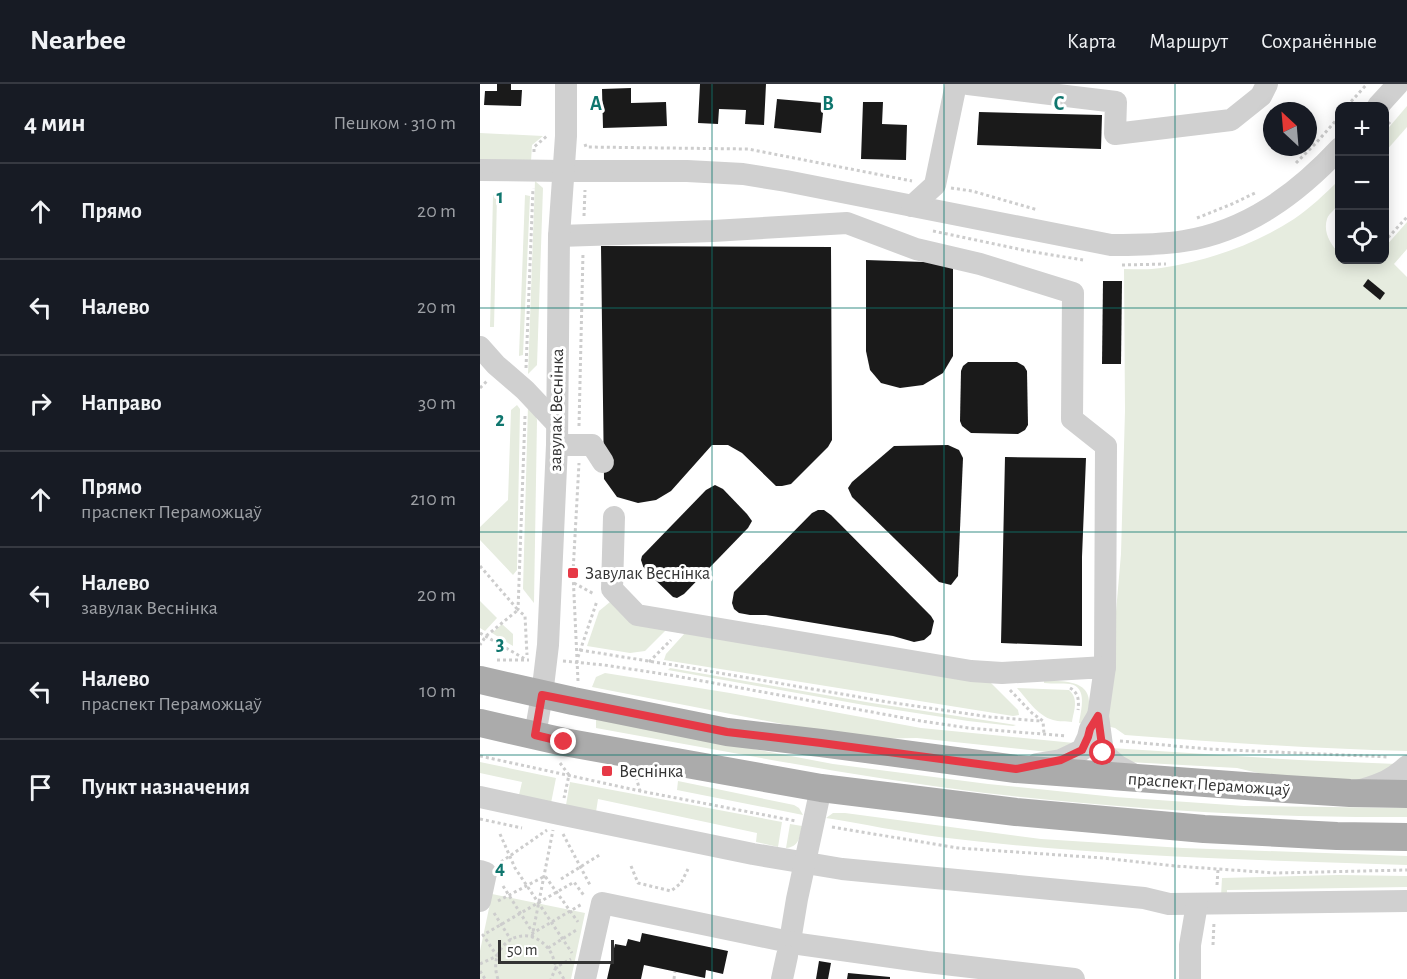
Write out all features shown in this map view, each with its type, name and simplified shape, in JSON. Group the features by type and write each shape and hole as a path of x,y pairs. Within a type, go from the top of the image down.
{"main road":[{"name":"праспект Пераможцаў","path":"484,670 542,695 727,732 1016,769 1350,793 1407,794"},
{"path":"480,723 564,742 821,788 1016,812 1204,829 1407,837"}],"street":[{"name":"завулак Веснінка","path":"535,735 548,645 557,433 559,236 566,136 566,84"},
{"path":"912,206 935,185 956,84"},
{"path":"968,84 1116,93 1115,134 1232,120 1261,96 1267,84"},
{"path":"1382,102 1398,84"},
{"path":"480,170 687,171 743,174 1111,245 1152,245 1213,234 1256,217 1276,205 1301,185 1335,153"},
{"path":"559,236 713,231 847,223 916,249 980,264 1072,293 1072,419 1106,446 1105,667 1088,714 1090,729 1082,750 1061,760 1016,769"},
{"path":"480,347 496,365 525,390 557,433 592,445 603,454"},
{"path":"614,517 612,589 638,615 971,670 1002,673 1105,667"},
{"path":"1088,714 1103,753 1118,766 1142,779"},
{"path":"1350,793 1385,783 1397,776 1401,762"},
{"path":"782,979 821,788"},
{"path":"480,797 556,825 843,869 1144,898 1162,903 1407,901"},
{"path":"480,901 486,873 493,872"},
{"path":"585,979 602,903 799,944 927,963 1074,979"},
{"path":"1190,979 1190,945 1197,904"}],"path":[{"path":"1351,102 1367,84"},
{"path":"1295,163 1335,122"},
{"path":"480,645 486,636 518,610 534,147 547,136 547,125"},
{"path":"586,147 748,149 972,191 1040,210"},
{"path":"1195,218 1232,204 1262,189"},
{"path":"1389,237 1407,217"},
{"path":"480,566 525,616 527,660"},
{"path":"578,683 576,662 598,596"},
{"path":"480,633 527,660"},
{"path":"580,650 888,702 990,717 1043,721"},
{"path":"484,670 507,661 527,660"},
{"path":"563,661 670,675 921,721 969,728 1073,736"},
{"path":"1005,685 1043,721 1044,734"},
{"path":"1068,687 1075,691 1079,704 1088,714"},
{"path":"1111,740 1156,746 1401,762"},
{"path":"480,756 639,791 813,824 958,848 1275,873 1407,870"},
{"path":"559,762 569,775"},
{"path":"533,935 553,830 569,775"},
{"path":"636,777 639,791"},
{"path":"480,819 522,828"},
{"path":"556,825 510,856 493,872 533,935 548,948 564,979"},
{"path":"556,825 591,885"},
{"path":"501,834 515,868 575,958 556,967 551,979"},
{"path":"561,879 601,854"},
{"path":"631,866 638,883 671,891 681,883 688,869"},
{"path":"511,940 489,906 545,876"},
{"path":"545,876 582,927 548,948"},
{"path":"497,956 483,935 574,882 587,901 533,935 523,936 504,944 495,961 498,979"},
{"path":"480,964 497,956"},
{"path":"480,971 485,979"},
{"path":"674,979 675,972"}],"shaded area":[{"path":"1407,106 1407,127 1389,147 1389,127"},
{"path":"480,133 543,136 532,145 531,162 480,162"},
{"path":"535,181 543,188 537,365 528,374"},
{"path":"1335,184 1335,209 1328,217 1326,229 1330,242 1335,248 1335,264 1389,264 1389,242 1407,222 1407,249 1394,264 1407,277 1407,751 1301,747 1125,735 1115,728 1106,726 1121,554 1125,411 1124,269 1152,269 1178,265 1230,251 1279,228 1317,201"},
{"path":"493,195 497,196 494,327 490,327"},
{"path":"525,195 530,196 523,355 519,356"},
{"path":"517,405 520,409 517,570 513,575 480,540 480,527 508,500 511,410"},
{"path":"528,406 535,413 537,420 534,603 523,589"},
{"path":"480,601 497,618 485,631 480,628"},
{"path":"610,602 667,629 645,651 630,653 587,646 599,611"},
{"path":"502,624 513,634 513,646 492,633"},
{"path":"685,633 989,681 1018,710 1019,715 1013,716 664,660 666,654"},
{"path":"670,668 1016,725 968,721 864,705 668,670"},
{"path":"605,673 921,728 1074,743 1057,753 917,738 859,739 592,687 596,677"},
{"path":"1044,681 1074,683 1085,690 1089,705 1086,724 1079,723 1082,700 1076,686 1044,683"},
{"path":"1017,688 1069,690 1075,701 1072,722 1055,721 1042,715"},
{"path":"596,719 833,764 988,784 1115,797 1244,806 1407,808 1407,817 1301,816 1196,811 1090,804 985,793 839,771 596,728"},
{"path":"1111,748 1397,764 1370,780 1279,778 1237,768 1128,762"},
{"path":"480,762 556,778 551,803 519,795 522,782 480,773"},
{"path":"678,781 794,805 803,815 677,790"},
{"path":"570,782 782,822 778,847 756,842 757,833 598,799 596,812 566,805"},
{"path":"833,813 1041,839 1183,848 1407,856 1407,865 1056,849 925,835 826,818"},
{"path":"790,824 802,826 796,844 786,848"},
{"path":"1407,876 1407,887 1227,890 1227,895 1221,896 1222,878"},
{"path":"492,894 585,913 571,979 480,979 480,951"}],"building":[{"path":"497,84 511,84 511,90 522,90 521,106 484,105 485,91 497,91"},
{"path":"700,84 766,84 764,125 745,124 746,110 719,109 718,124 698,123"},
{"path":"631,88 631,103 666,102 667,126 603,128 602,89"},
{"path":"777,99 824,103 821,133 774,128"},
{"path":"863,102 883,102 882,124 907,125 906,160 861,159"},
{"path":"979,112 1102,115 1101,149 977,145"},
{"path":"601,246 831,247 832,440 828,447 791,484 776,486 742,453 728,445 712,445 671,491 656,500 638,503 617,497 604,479"},
{"path":"866,260 953,263 953,356 943,373 923,385 900,388 881,383 870,370 866,351"},
{"path":"1368,279 1385,293 1380,300 1363,286"},
{"path":"1103,281 1122,281 1121,364 1102,364"},
{"path":"968,362 1017,362 1024,366 1027,371 1028,425 1025,430 1018,434 971,433 962,426 960,421 961,371"},
{"path":"948,445 959,450 963,458 958,576 951,585 939,582 852,497 848,488 894,446"},
{"path":"1005,457 1086,458 1082,557 1082,646 1001,643"},
{"path":"715,485 723,489 752,521 748,528 684,594 677,598 673,597 644,569 642,556 706,490"},
{"path":"824,510 831,515 931,616 934,621 931,634 924,640 914,642 893,636 766,615 739,613 734,609 732,603 734,592 812,513"},
{"path":"642,933 728,951 723,974 706,970 705,978 644,965 641,979 607,979 615,944 626,946 628,939 640,942"},
{"path":"819,961 831,963 828,979 816,979"},
{"path":"848,973 890,977 890,979 847,979"}],"place":[{"name":"Завулак Веснінка","path":"573,573"},
{"name":"Веснінка","path":"607,771"}],"route":[{"path":"564,742 535,735 542,695 727,732 1016,769 1061,760 1082,750 1098,716 1103,753"}]}
